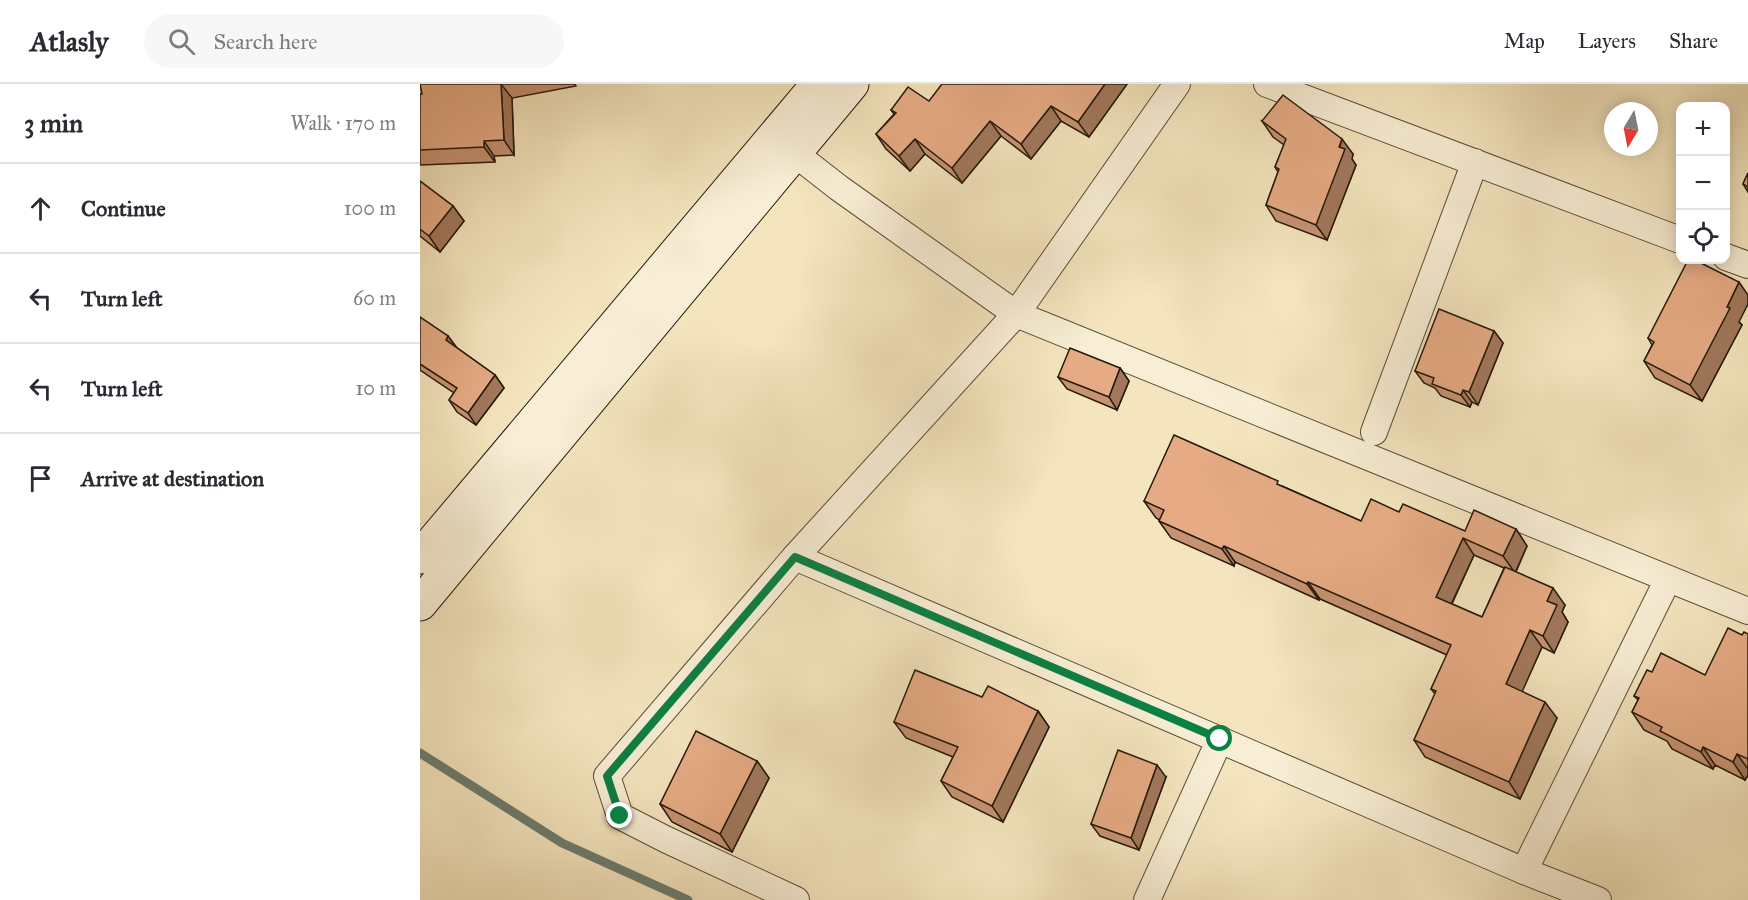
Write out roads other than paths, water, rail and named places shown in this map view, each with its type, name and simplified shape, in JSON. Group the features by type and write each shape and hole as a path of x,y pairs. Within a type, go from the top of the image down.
{"main road":[{"path":"420,604 784,145 818,84"},
{"path":"420,557 784,145 852,84"}],"street":[{"path":"796,900 620,816 607,776 795,557 1016,314 1177,84"},
{"path":"1267,84 1676,238"},
{"path":"784,145 839,188 1016,314 1748,611"},
{"path":"1374,432 1475,162"},
{"path":"1730,259 1748,266"},
{"path":"795,557 1598,900"},
{"path":"1524,870 1668,579"},
{"path":"1147,900 1220,739"}],"waterway":[{"path":"420,753 562,843 688,900"}]}
